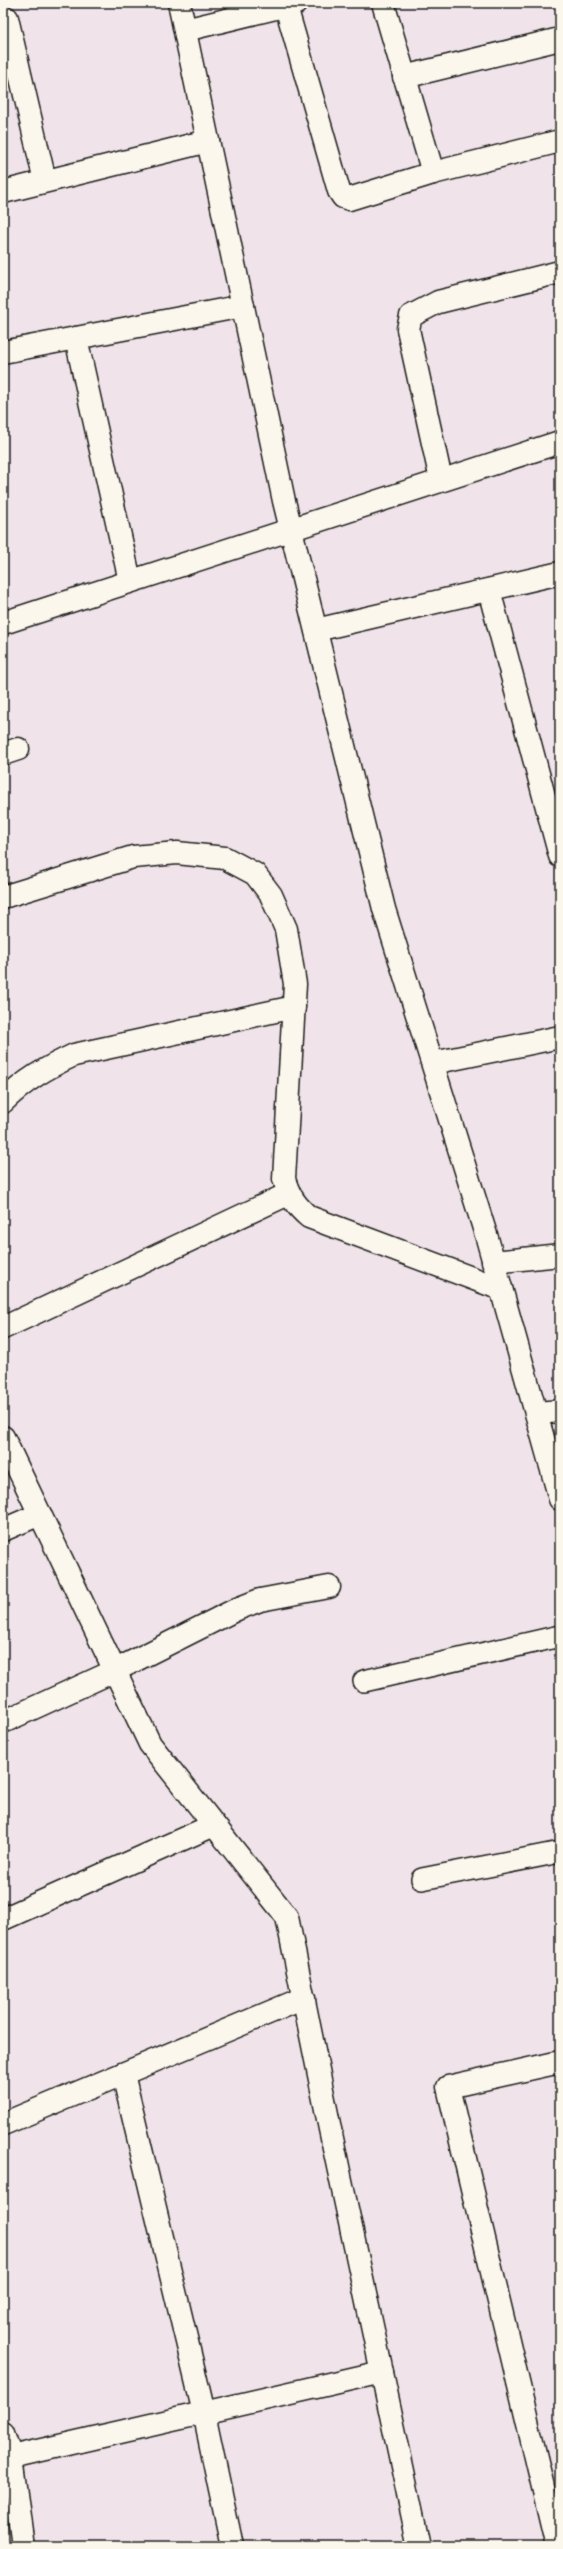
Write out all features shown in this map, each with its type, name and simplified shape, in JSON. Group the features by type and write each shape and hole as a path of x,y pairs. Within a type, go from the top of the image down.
{"street":[{"path":"179,3 291,528 384,909 502,1289 560,1499"},
{"path":"383,3 433,173"},
{"path":"185,30 289,4 339,191 343,197 349,199 433,173 560,142"},
{"path":"7,18 45,181"},
{"path":"404,77 560,39"},
{"path":"3,192 208,141"},
{"path":"441,480 408,329 411,316 438,302 560,272"},
{"path":"3,352 243,306"},
{"path":"76,338 130,581"},
{"path":"3,623 291,528 560,442"},
{"path":"316,630 560,573"},
{"path":"489,590 554,811 560,856"},
{"path":"3,897 133,857 177,853 225,858 255,874 271,895 286,929 295,984 284,1179 288,1194 296,1206 310,1217 502,1289"},
{"path":"3,1102 19,1086 40,1071 74,1056 294,1007"},
{"path":"433,1063 560,1037"},
{"path":"3,1328 288,1194"},
{"path":"493,1262 560,1255"},
{"path":"537,1413 560,1411"},
{"path":"3,1437 150,1744 288,1917 419,2546"},
{"path":"3,1530 40,1514"},
{"path":"3,1722 114,1671 238,1609 260,1600 328,1587"},
{"path":"3,1919 214,1825"},
{"path":"3,2124 304,1998"},
{"path":"557,2546 448,2087 560,2062"},
{"path":"124,2074 204,2413 232,2546"},
{"path":"11,2457 382,2372"},
{"path":"3,2434 11,2457 23,2546"}],"lane":[{"path":"364,1681 560,1636"},
{"path":"422,1879 560,1852"}]}
